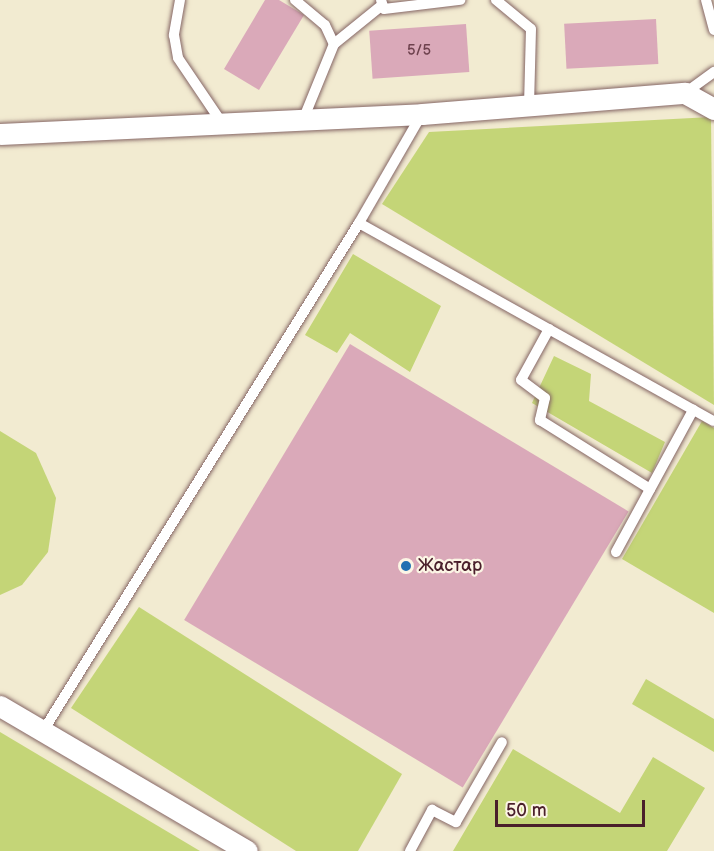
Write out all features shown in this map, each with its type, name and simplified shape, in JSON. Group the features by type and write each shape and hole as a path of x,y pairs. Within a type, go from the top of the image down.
{"street":[{"path":"0,134 422,114 685,93 714,109"},
{"path":"0,706 248,851"}],"lane":[{"path":"180,0 174,35 178,58 222,123"},
{"path":"295,0 325,25 334,44"},
{"path":"303,120 334,44 381,3 384,9 460,0"},
{"path":"496,0 531,29 529,106"},
{"path":"706,0 714,30"},
{"path":"685,93 714,72"},
{"path":"43,731 359,223 422,114"},
{"path":"359,223 714,422"},
{"path":"549,329 522,380 545,398 540,420 650,489"},
{"path":"616,552 693,410"},
{"path":"410,851 432,810 456,822 501,742"}],"green space":[{"path":"711,117 714,405 382,204 429,132"},
{"path":"353,254 441,306 410,372 350,333 337,353 305,335"},
{"path":"554,356 591,374 589,401 665,442 652,473 532,403"},
{"path":"702,421 714,428 714,613 622,559"},
{"path":"0,431 36,453 56,498 48,552 22,585 0,595"},
{"path":"139,607 402,774 358,851 296,851 71,708"},
{"path":"646,679 714,719 714,752 632,704"},
{"path":"0,732 200,851 0,851"},
{"path":"513,749 620,813 653,757 705,788 667,851 453,851"}],"building":[{"path":"265,0 279,0 304,15 259,90 224,69"},
{"path":"656,19 658,64 566,69 564,24"},
{"path":"466,24 469,72 373,79 369,31"},
{"name":"Жастар","path":"350,344 629,511 463,787 184,620"}],"place":[{"name":"Жастар","path":"406,566"}]}
